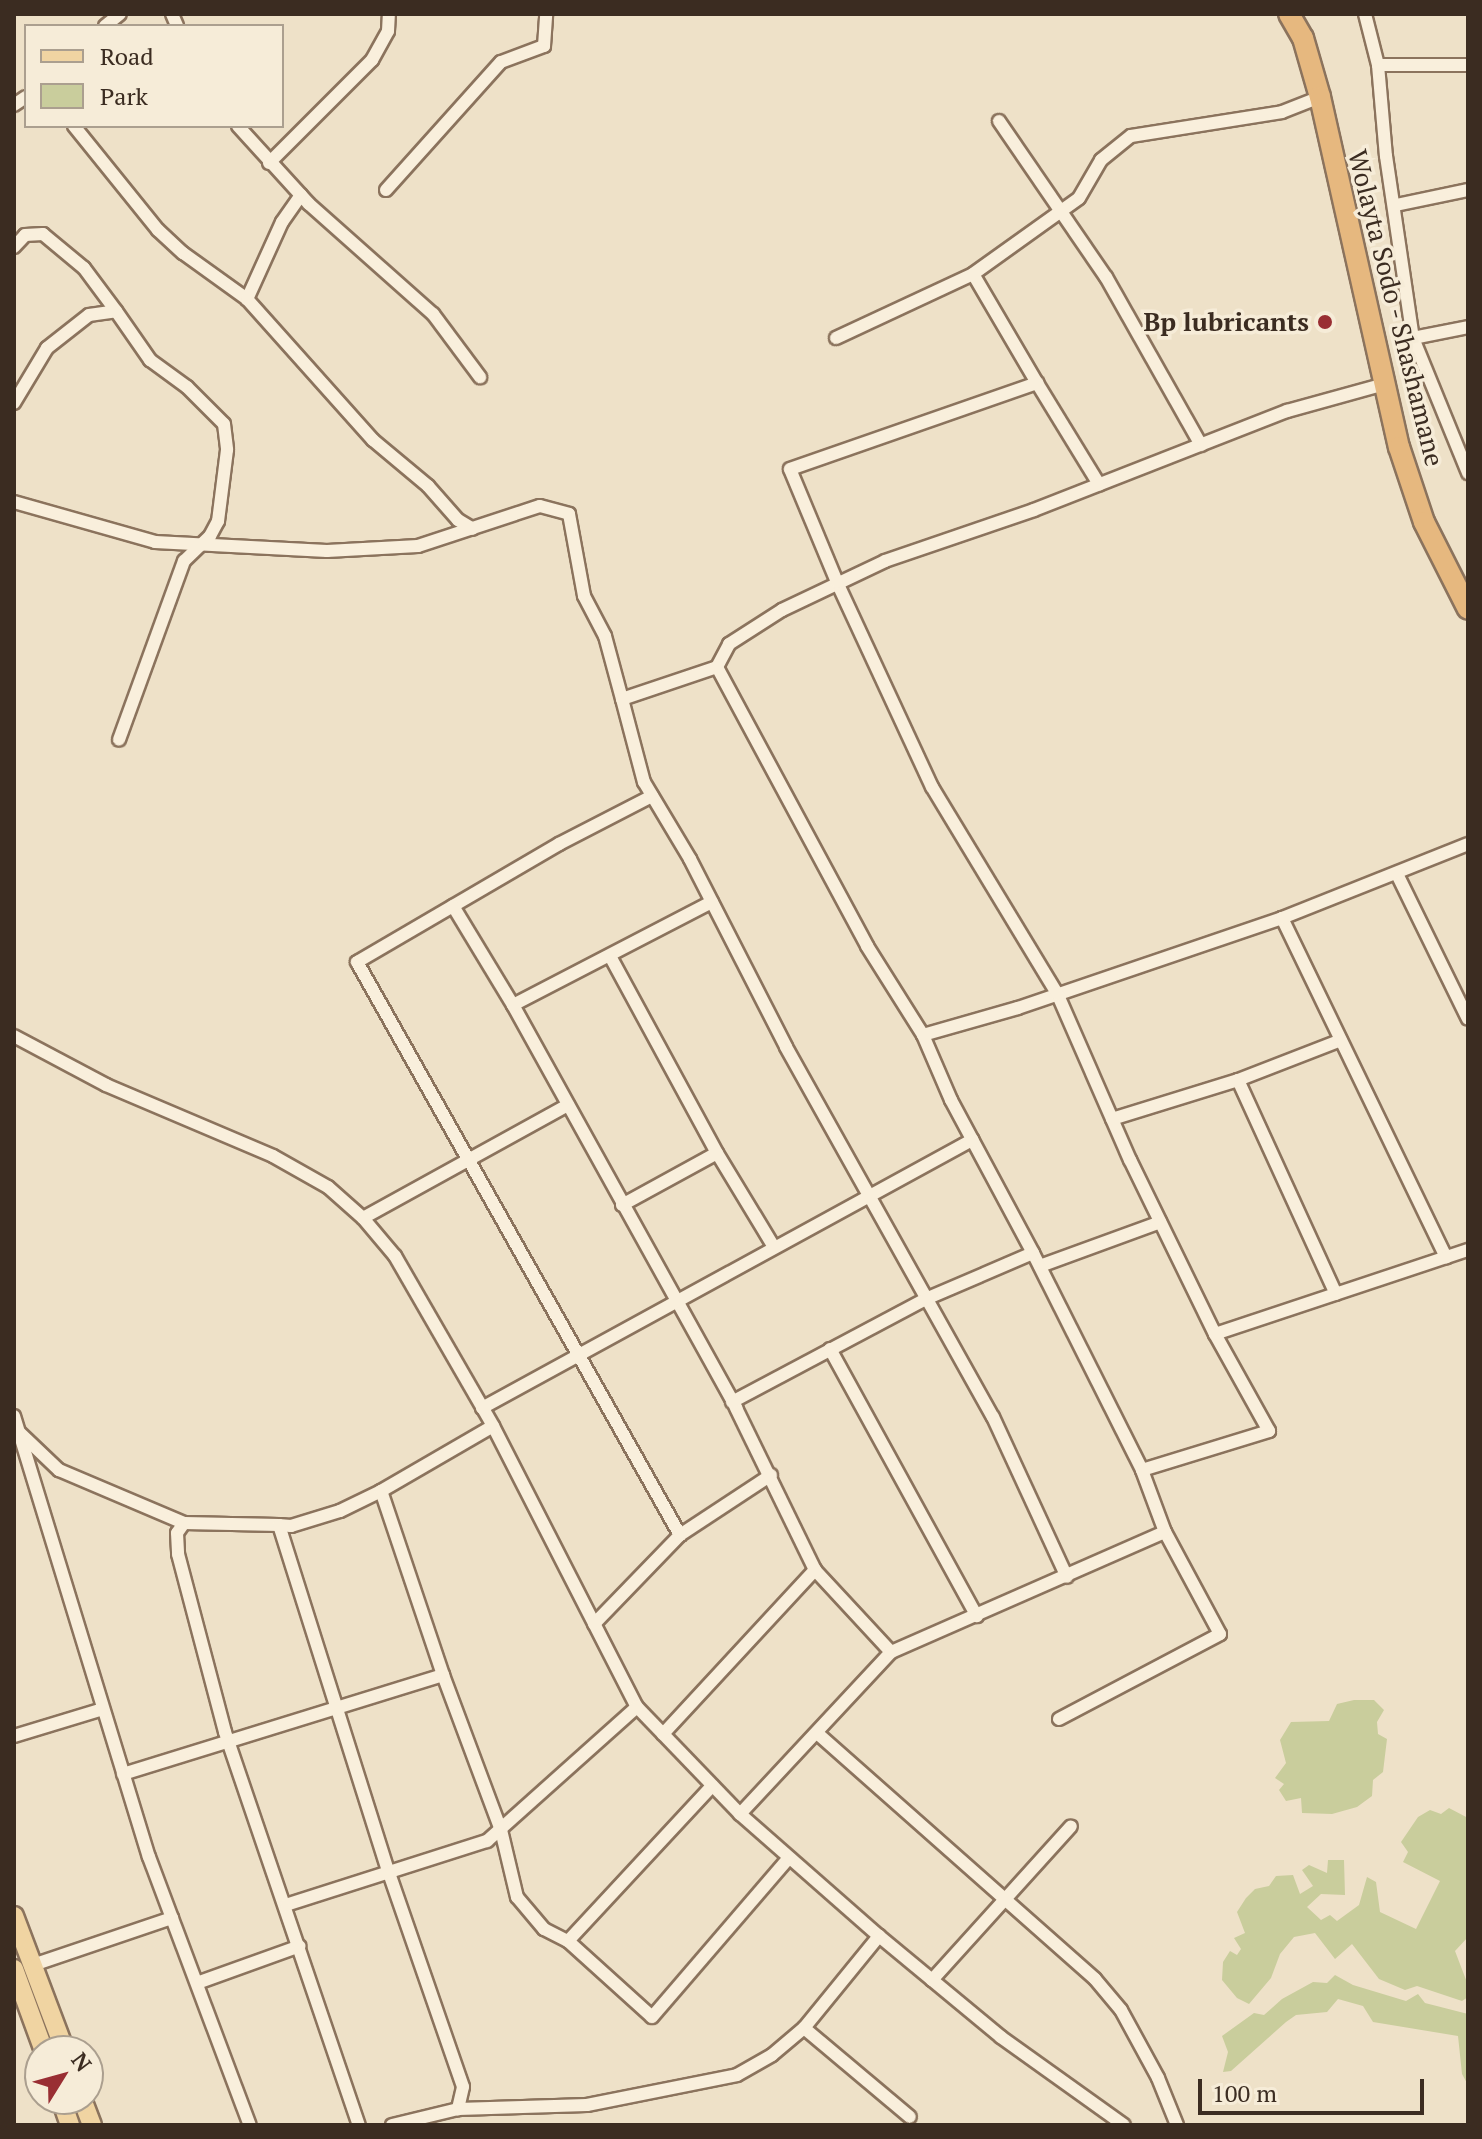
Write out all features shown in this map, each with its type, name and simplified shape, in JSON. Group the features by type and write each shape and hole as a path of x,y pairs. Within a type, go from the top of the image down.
{"highway":[{"name":"Wolayta Sodo - Shashamane","path":"1289,14 1303,38 1320,97 1399,447 1424,522 1468,609"}],"main road":[{"path":"14,1916 40,2035"},
{"path":"23,1967 57,2035"}],"street":[{"path":"269,163 372,60 388,31 389,14"},
{"path":"386,190 501,62 544,46 546,14"},
{"path":"1365,14 1378,65 1386,156 1396,205 1413,338 1468,473"},
{"path":"1378,65 1468,65"},
{"path":"836,338 973,274 1079,198 1101,160 1131,136 1282,112 1320,97"},
{"path":"999,121 1106,277 1201,445"},
{"path":"76,128 158,230 183,253 247,299 373,440 428,486 458,520 473,529"},
{"path":"240,128 301,195 433,314 480,377"},
{"path":"1396,205 1468,190"},
{"path":"247,299 282,222 301,195"},
{"path":"14,247 25,235 43,234 84,268 150,360 187,387 224,424 227,450 218,521 210,536 184,561 119,740"},
{"path":"973,274 1099,484"},
{"path":"14,403 47,348 89,315 116,311"},
{"path":"1413,338 1468,327"},
{"path":"1037,383 790,469 837,582 932,787 1058,995 1160,1222 1215,1334 1269,1431 1142,1470"},
{"path":"622,699 717,667 729,644 782,610 837,582 925,545 1099,484 1287,411 1385,384"},
{"path":"14,502 155,542 327,551 403,547 473,529 540,506 569,514 584,596 605,636 637,765 786,1047 993,1417 1067,1577"},
{"path":"717,667 867,946 923,1035 972,1140 1040,1266 1142,1470 1165,1532 1220,1634 1059,1719"},
{"path":"652,796 357,962 680,1535"},
{"path":"923,1035 1058,995 1282,918 1468,844"},
{"path":"1397,874 1468,1019"},
{"path":"513,1005 712,902"},
{"path":"453,906 513,1005 732,1402 771,1475 815,1570 891,1652"},
{"path":"1282,918 1446,1257"},
{"path":"610,956 717,1153 774,1247"},
{"path":"14,1036 106,1085 273,1156 328,1187 363,1218 395,1256 493,1426 637,1707 740,1814 879,1936 1001,2037 1124,2125"},
{"path":"1112,1119 1238,1080 1341,1040"},
{"path":"1238,1080 1336,1294"},
{"path":"363,1218 568,1105"},
{"path":"482,1408 972,1140"},
{"path":"622,1205 717,1153"},
{"path":"1040,1266 1160,1222"},
{"path":"1215,1334 1468,1250"},
{"path":"732,1402 928,1298 1033,1253"},
{"path":"830,1349 977,1616"},
{"path":"14,1416 16,1432 123,1774 172,1918 250,2125"},
{"path":"16,1432 59,1470 184,1523 291,1526 340,1511 381,1491 493,1426"},
{"path":"594,1624 680,1535 771,1475"},
{"path":"381,1491 443,1675 501,1830 517,1897 544,1929 568,1941 652,2017 789,1858"},
{"path":"184,1523 177,1533 178,1554 228,1739 359,2125"},
{"path":"279,1525 389,1873 463,2087 458,2109"},
{"path":"740,1814 891,1652 1165,1532"},
{"path":"663,1734 815,1570"},
{"path":"123,1774 336,1705 443,1675"},
{"path":"286,1905 472,1847 501,1830 637,1707"},
{"path":"14,1736 103,1709"},
{"path":"817,1733 1095,1979 1121,2010 1158,2078 1177,2125"},
{"path":"568,1941 712,1786"},
{"path":"932,1980 1071,1826"},
{"path":"23,1967 172,1918"},
{"path":"392,2125 458,2109 587,2105 737,2075 772,2055 804,2028 879,1936"},
{"path":"197,1983 300,1946"},
{"path":"804,2028 910,2117"}],"green space":[{"path":"1374,1700 1384,1710 1377,1722 1378,1734 1387,1739 1383,1772 1373,1780 1372,1796 1357,1807 1332,1814 1302,1813 1301,1798 1286,1801 1279,1790 1284,1784 1275,1778 1286,1763 1280,1740 1291,1722 1329,1721 1337,1704"},
{"path":"1449,1808 1468,1818 1468,1937 1455,1951 1468,1985 1468,1997 1462,2001 1417,1986 1405,1990 1379,1979 1352,1944 1335,1959 1315,1933 1294,1937 1280,1954 1271,1978 1249,2004 1237,1998 1222,1980 1223,1962 1230,1951 1237,1955 1241,1949 1234,1938 1245,1933 1237,1912 1246,1898 1255,1889 1269,1886 1276,1876 1293,1875 1300,1894 1313,1886 1302,1870 1309,1865 1327,1873 1328,1860 1344,1860 1345,1895 1321,1894 1307,1907 1321,1920 1330,1915 1337,1921 1359,1905 1367,1877 1376,1882 1380,1912 1416,1929 1440,1881 1403,1862 1408,1852 1401,1842 1418,1817 1430,1810 1441,1814"},
{"path":"1335,1975 1353,1985 1406,2001 1418,1994 1425,2003 1468,2014 1468,2085 1462,2074 1458,2036 1373,2022 1363,2006 1338,1999 1327,2012 1296,2015 1231,2071 1223,2072 1228,2052 1222,2036 1254,2013 1264,2015 1282,1999 1313,1982 1327,1983"}],"place":[{"name":"Bp lubricants","path":"1325,322"}]}
